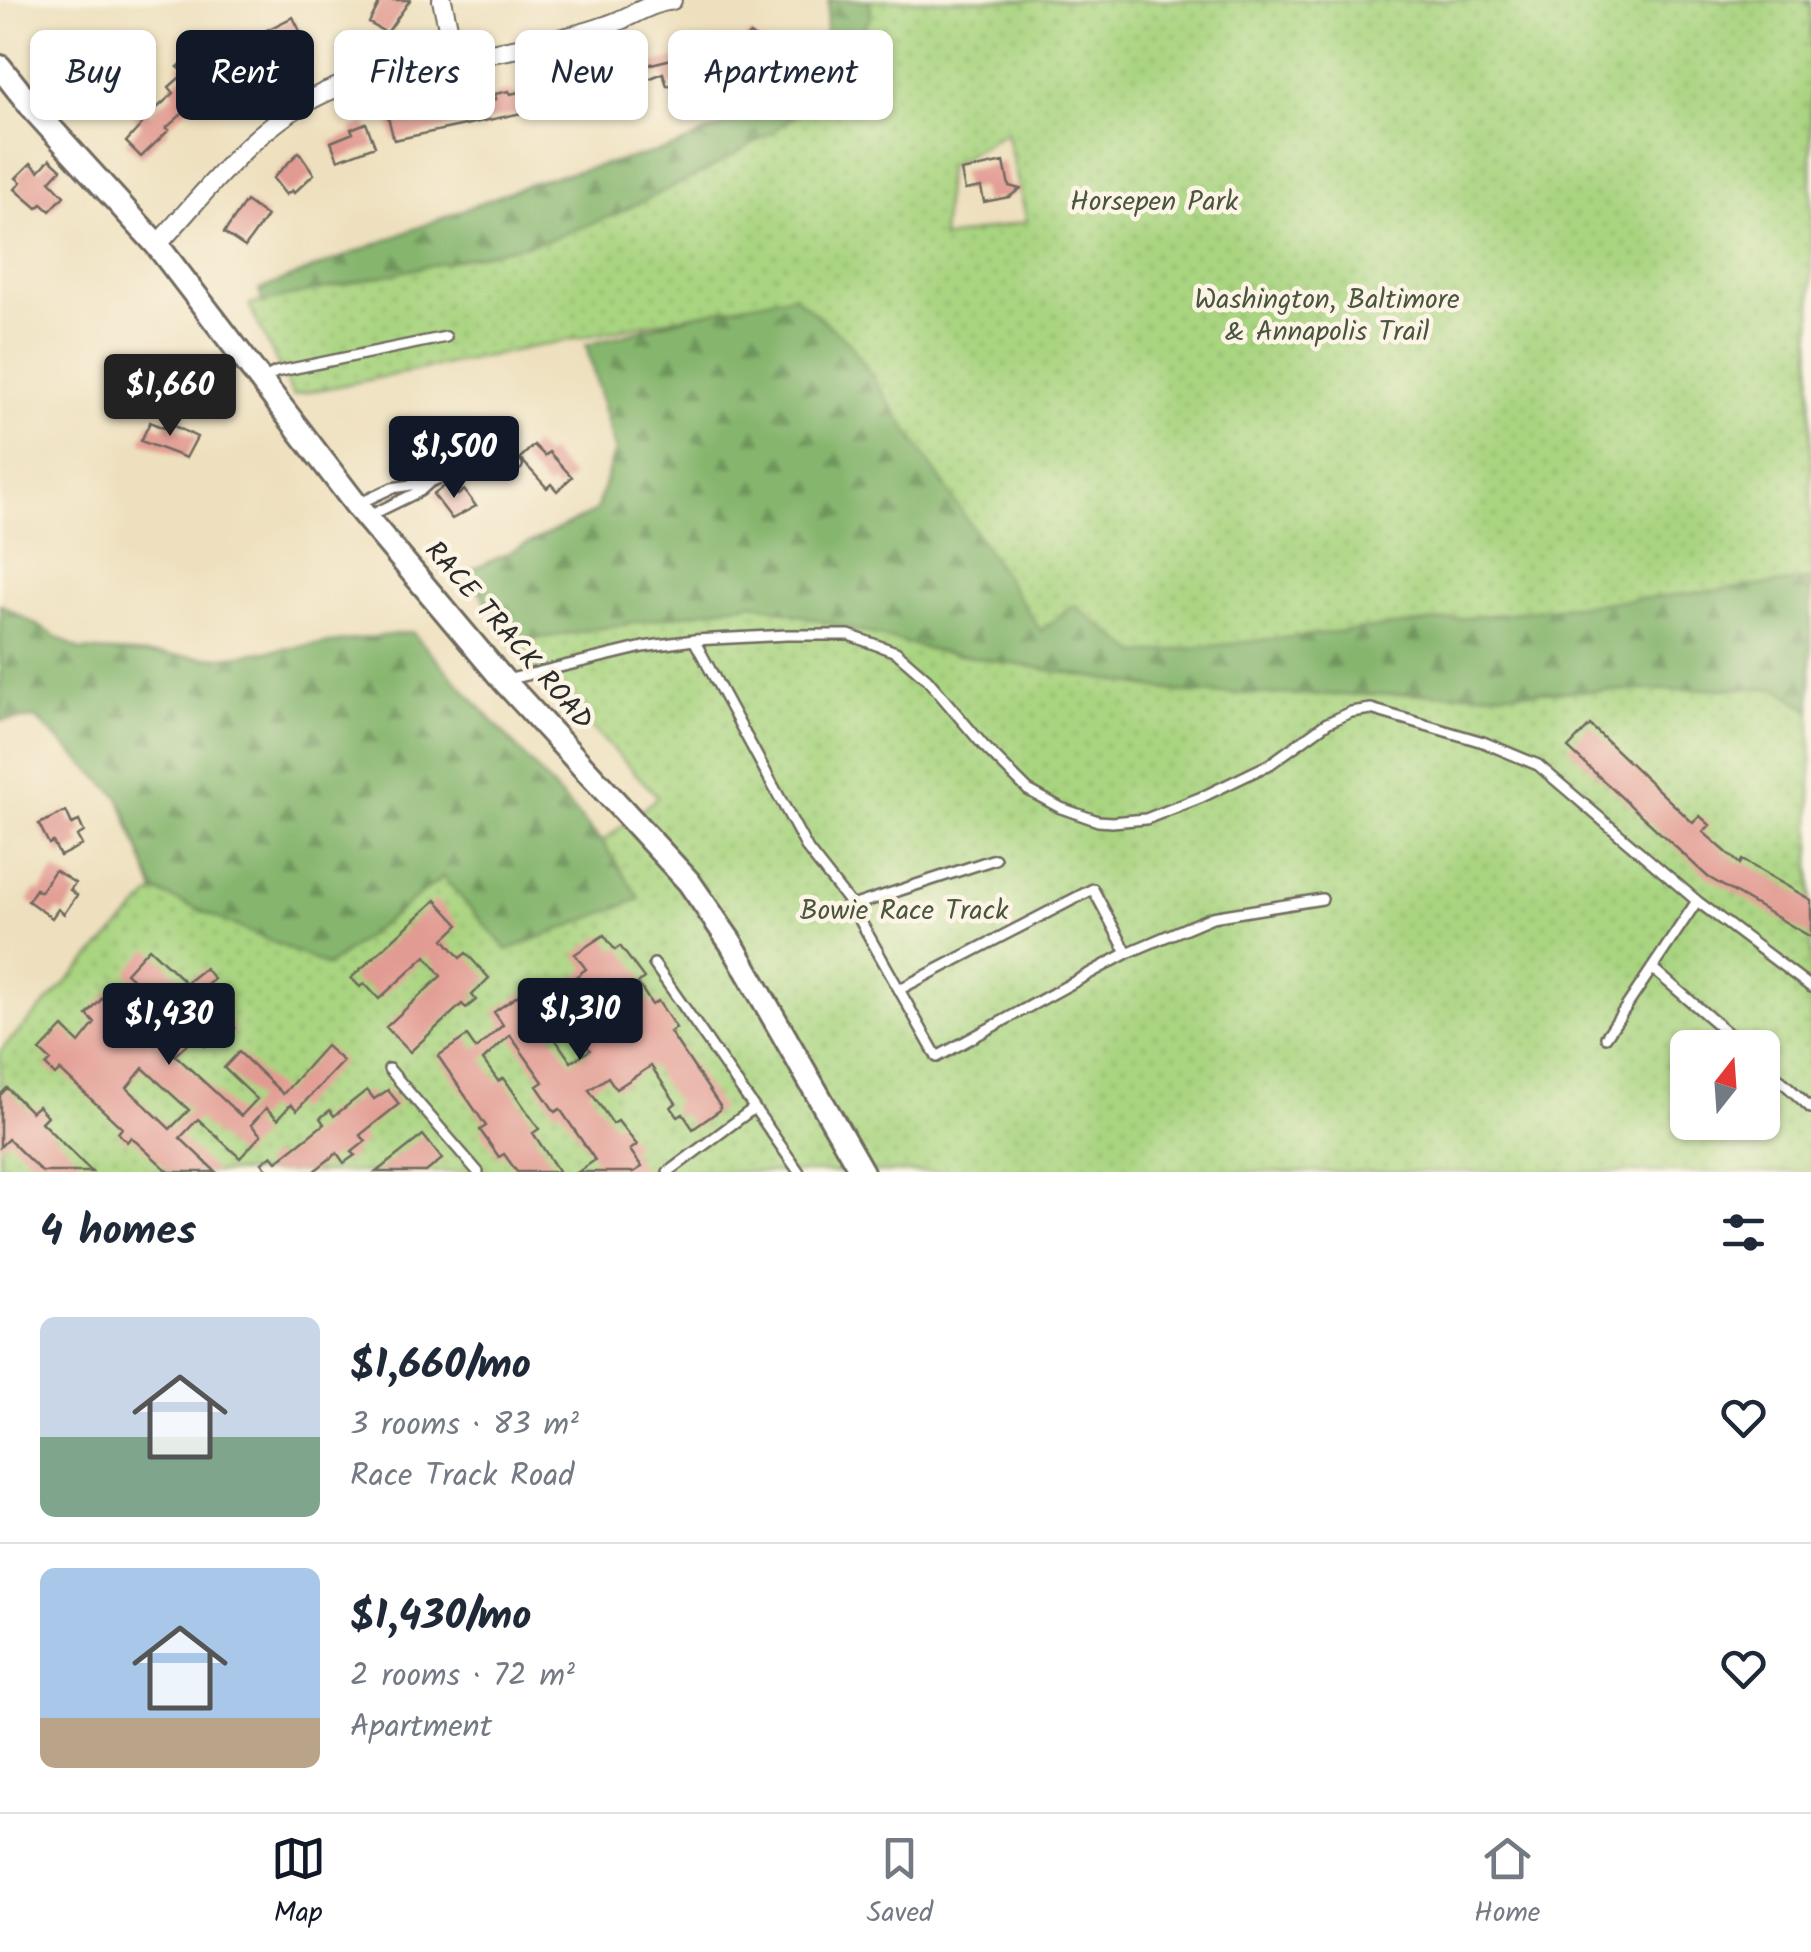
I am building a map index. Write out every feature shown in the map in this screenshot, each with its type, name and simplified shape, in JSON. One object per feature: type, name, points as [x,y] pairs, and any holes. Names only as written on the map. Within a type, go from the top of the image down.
[{"type":"street","points":[[442,0],[449,30]]},
{"type":"street","points":[[495,51],[610,25],[650,4],[672,0]]},
{"type":"street","name":"RACE TRACK ROAD","points":[[0,68],[157,245],[259,382],[504,681],[690,882],[862,1172]]},
{"type":"street","points":[[157,245],[234,159],[303,104],[334,89]]},
{"type":"lane","points":[[259,382],[291,368],[446,337]]},
{"type":"lane","points":[[362,511],[392,488],[430,482],[488,457],[517,464]]},
{"type":"lane","points":[[362,511],[420,491],[430,482]]},
{"type":"lane","points":[[504,681],[643,647],[694,640],[849,635],[896,652],[926,678],[982,745],[1028,790],[1098,821],[1146,819],[1270,764],[1341,716],[1363,709],[1385,713],[1483,742],[1538,766],[1696,901],[1811,987]]},
{"type":"lane","points":[[694,640],[808,850],[852,906],[938,1057],[1127,953],[1212,917],[1322,899]]},
{"type":"lane","points":[[852,906],[995,859]]},
{"type":"lane","points":[[900,989],[1093,889],[1127,953]]},
{"type":"lane","points":[[1606,1036],[1696,901]]},
{"type":"lane","points":[[654,964],[799,1172]]},
{"type":"lane","points":[[1652,968],[1724,1030]]},
{"type":"lane","points":[[389,1069],[478,1172]]},
{"type":"lane","points":[[1780,1080],[1811,1108]]},
{"type":"lane","points":[[668,1172],[754,1108]]},
{"type":"green space","points":[[829,0],[1284,0],[659,222],[265,310],[259,290],[537,181],[672,148],[735,120],[893,120],[893,30],[826,30]]},
{"type":"green space","name":"Washington, Baltimore & Annapolis Trail","points":[[870,0],[1804,0],[1811,6],[1811,580],[1138,654],[1074,605],[1041,631],[849,342],[793,295],[293,395],[249,305],[548,240],[614,215],[704,172],[789,120],[893,120],[893,30],[863,30],[871,17]],"holes":[[[1006,132],[1027,221],[942,239],[947,167]]]},
{"type":"green space","name":"Washington, Baltimore & Annapolis Trail","points":[[1485,0],[1811,0],[1811,711],[1777,688],[1339,695],[1187,693],[936,651],[753,603],[511,643],[468,572],[596,511],[615,450],[586,345],[818,281],[918,328]]},
{"type":"green space","name":"Bowie Race Track","points":[[753,603],[936,651],[1187,693],[1339,695],[1777,688],[1811,711],[1811,1172],[0,1172],[0,1051],[155,891],[328,966],[443,877],[507,950],[640,899],[602,842],[658,797],[511,643]]},
{"type":"green space","points":[[0,604],[80,650],[218,658],[412,632],[602,842],[641,899],[507,950],[443,877],[328,966],[155,891],[119,797],[36,718],[0,721]]},
{"type":"building","points":[[381,0],[410,0],[389,30],[369,23]]},
{"type":"building","points":[[293,17],[300,30],[267,30]]},
{"type":"building","points":[[668,60],[668,86],[663,73],[648,79],[648,65]]},
{"type":"building","points":[[176,81],[176,119],[141,157],[126,142],[142,124],[137,120],[156,120],[156,109],[174,93],[169,87]]},
{"type":"building","points":[[515,93],[515,114],[495,119],[495,94]]},
{"type":"building","points":[[389,120],[489,120],[394,140]]},
{"type":"building","points":[[366,123],[375,146],[338,160],[331,142]]},
{"type":"building","points":[[299,152],[314,174],[294,193],[292,190],[286,195],[273,178]]},
{"type":"building","points":[[50,159],[61,169],[50,181],[64,196],[50,211],[42,204],[37,208],[15,189],[21,182],[16,178],[31,163],[39,171]]},
{"type":"building","points":[[1004,162],[1009,186],[1020,189],[1009,197],[984,202],[981,187],[965,190],[961,171]]},
{"type":"building","points":[[246,201],[267,216],[245,247],[224,233]]},
{"type":"building","points":[[150,422],[163,428],[166,422],[197,437],[186,458],[141,441]]},
{"type":"building","points":[[534,445],[545,456],[549,452],[572,477],[557,491],[551,484],[547,488],[520,458]]},
{"type":"building","points":[[449,483],[458,495],[464,490],[476,506],[452,519],[433,494]]},
{"type":"building","points":[[1590,725],[1693,823],[1700,816],[1710,825],[1703,832],[1740,864],[1742,860],[1811,900],[1811,937],[1708,877],[1568,748]]},
{"type":"building","points":[[66,811],[72,824],[79,821],[84,832],[77,836],[82,845],[60,856],[39,824]]},
{"type":"building","points":[[55,870],[75,883],[70,890],[77,895],[64,914],[58,909],[52,918],[28,901],[36,889],[40,892]]},
{"type":"building","points":[[436,900],[459,925],[444,939],[460,958],[466,953],[489,978],[472,995],[476,1000],[466,1008],[462,1004],[410,1052],[386,1027],[441,976],[426,956],[379,999],[364,983],[360,987],[351,978]]},
{"type":"building","points":[[604,935],[615,950],[620,946],[644,978],[638,983],[652,1005],[658,1001],[676,1028],[670,1032],[720,1106],[720,1110],[693,1129],[683,1114],[678,1117],[671,1107],[676,1103],[651,1066],[616,1089],[608,1077],[589,1090],[613,1124],[618,1121],[637,1145],[630,1150],[642,1167],[634,1172],[578,1172],[595,1160],[560,1109],[555,1112],[537,1086],[543,1082],[510,1035],[483,1060],[498,1081],[504,1078],[539,1129],[533,1133],[559,1172],[517,1172],[504,1154],[499,1157],[480,1130],[486,1126],[438,1056],[467,1036],[476,1049],[503,1025],[494,1012],[523,992],[533,1007],[553,994],[586,969],[575,954]],"holes":[[[559,1003],[590,1050],[571,1062],[540,1017]]]},
{"type":"building","points":[[149,948],[186,983],[205,968],[214,979],[197,993],[235,1028],[226,1038],[219,1031],[205,1046],[195,1037],[175,1055],[241,1116],[257,1099],[224,1068],[239,1052],[283,1094],[326,1046],[343,1061],[297,1110],[291,1104],[278,1119],[266,1108],[251,1125],[261,1135],[240,1158],[198,1119],[180,1138],[216,1172],[169,1172],[131,1137],[127,1142],[118,1133],[122,1128],[60,1070],[55,1075],[46,1066],[51,1061],[40,1051],[63,1027],[79,1043],[95,1023],[87,1015],[108,992],[120,1003],[139,985],[126,973]],"holes":[[[148,994],[176,1020],[157,1038],[130,1012]],[[143,1068],[189,1110],[170,1129],[127,1088]]]},
{"type":"building","points":[[7,1088],[31,1112],[38,1106],[47,1116],[41,1122],[92,1172],[42,1172],[8,1139],[0,1147],[0,1095]]},
{"type":"building","points":[[367,1090],[374,1099],[388,1090],[399,1104],[360,1135],[366,1141],[352,1152],[355,1155],[344,1163],[337,1153],[313,1172],[264,1172],[267,1169],[262,1163],[272,1155],[277,1161],[324,1124],[320,1118],[330,1110],[334,1116]]},
{"type":"building","points":[[423,1135],[442,1159],[426,1172],[376,1172]]},
{"type":"park label","name":"Horsepen Park","points":[[1154,202]]}]
